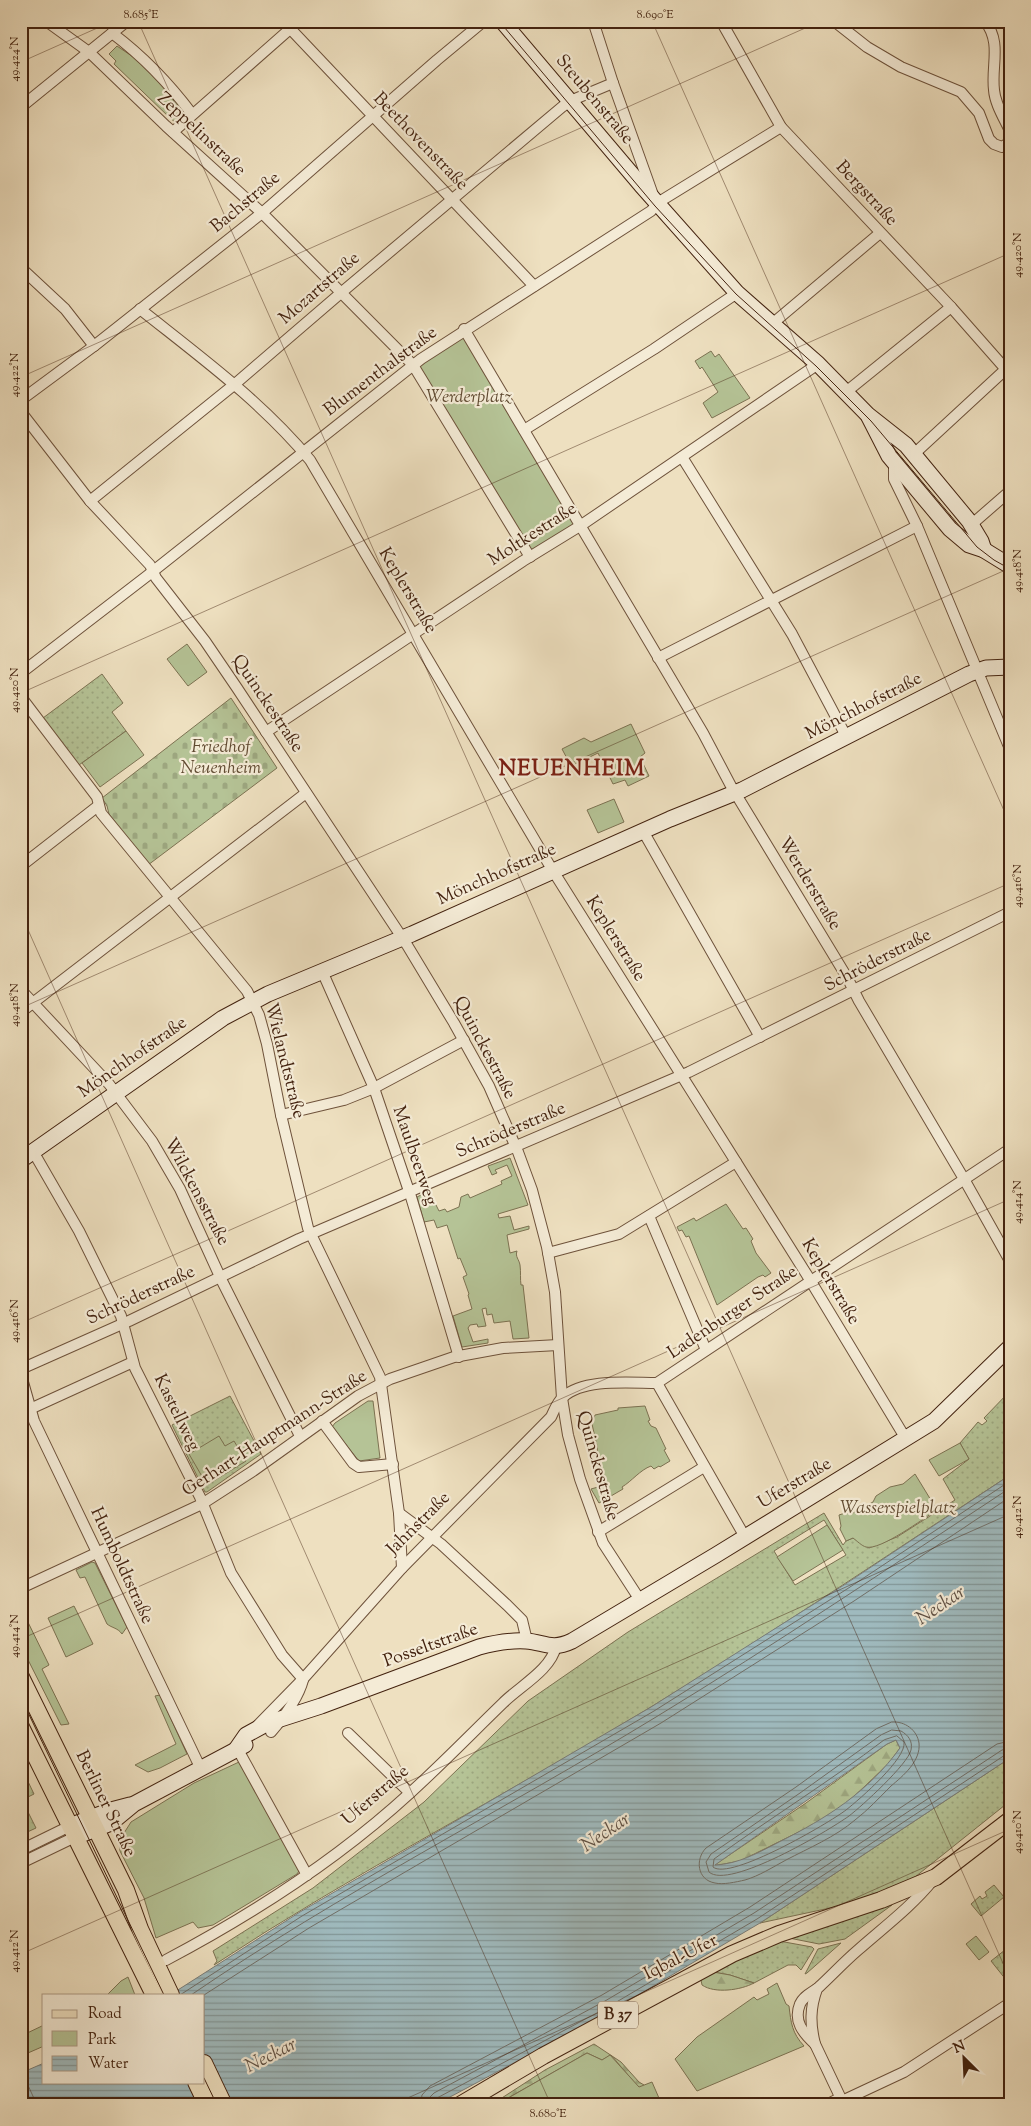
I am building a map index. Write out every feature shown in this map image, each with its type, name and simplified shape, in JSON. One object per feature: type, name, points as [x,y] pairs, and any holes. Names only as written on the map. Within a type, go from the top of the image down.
[{"type":"main road","name":"Berliner Straße","points":[[21,1678],[126,1890],[142,1952]]},
{"type":"main road","points":[[21,1727],[73,1831],[142,1952],[170,1994]]},
{"type":"main road","name":"B 37","points":[[936,1877],[1010,1820]]},
{"type":"main road","name":"Iqbal-Ufer","points":[[460,2105],[543,2056],[732,1954],[779,1934],[881,1900],[936,1877]]},
{"type":"main road","points":[[142,1952],[154,1994]]},
{"type":"main road","points":[[205,2065],[224,2105]]},
{"type":"main road","points":[[197,2084],[207,2105]]},
{"type":"street","name":"Zeppelinstraße","points":[[46,21],[90,52],[172,132],[262,213],[413,365]]},
{"type":"street","points":[[21,107],[127,21]]},
{"type":"street","points":[[172,132],[287,25],[299,21]]},
{"type":"street","name":"Bachstraße","points":[[21,400],[94,346],[262,213],[484,21]]},
{"type":"street","name":"Steubenstraße","points":[[502,21],[656,203],[737,293],[818,364],[868,415]]},
{"type":"street","points":[[606,21],[594,23],[613,83],[656,203]]},
{"type":"street","name":"Bergstraße","points":[[721,21],[780,126],[951,307],[1008,372]]},
{"type":"street","points":[[834,21],[867,47],[901,67],[961,92],[979,113],[991,142],[997,146],[1008,147]]},
{"type":"street","points":[[985,21],[992,32],[995,43],[994,95],[1010,131]]},
{"type":"street","name":"Beethovenstraße","points":[[287,25],[534,286]]},
{"type":"street","name":"Zeppelinstraße","points":[[112,33],[156,69],[192,114]]},
{"type":"street","name":"Mozartstraße","points":[[90,501],[235,384],[570,101],[613,83]]},
{"type":"street","name":"Blumenthalstraße","points":[[21,673],[306,456],[413,365],[464,329],[651,211],[656,203],[780,126]]},
{"type":"street","points":[[772,324],[880,233]]},
{"type":"street","points":[[21,268],[65,309],[94,346]]},
{"type":"street","points":[[524,430],[654,349],[737,293]]},
{"type":"street","points":[[846,392],[951,307]]},
{"type":"street","name":"Keplerstraße","points":[[140,309],[235,384],[306,456],[556,875],[811,1281],[906,1439]]},
{"type":"street","points":[[464,329],[580,526]]},
{"type":"street","name":"Moltkestraße","points":[[266,732],[415,637],[530,557],[580,526],[818,364]]},
{"type":"street","points":[[413,365],[530,557]]},
{"type":"street","points":[[914,454],[1008,372]]},
{"type":"street","name":"Quinckestraße","points":[[21,412],[90,501],[154,571],[156,578],[205,641],[402,938],[464,1040],[488,1086],[515,1147],[538,1212],[548,1253],[555,1292],[562,1398],[575,1461],[603,1543],[640,1600]]},
{"type":"street","points":[[868,415],[904,442],[972,526],[984,550]]},
{"type":"street","points":[[868,415],[886,451],[950,528],[969,545],[984,550],[1010,566]]},
{"type":"street","points":[[682,457],[792,634],[846,736]]},
{"type":"street","points":[[894,461],[894,480],[918,526],[1010,749]]},
{"type":"street","points":[[972,526],[1010,491]]},
{"type":"street","name":"Werderstraße","points":[[580,526],[1010,1260]]},
{"type":"street","points":[[658,658],[918,526]]},
{"type":"street","name":"Mönchhofstraße","points":[[28,1156],[223,1018],[253,1001],[556,875],[643,831],[735,793],[978,670],[1010,667]]},
{"type":"street","name":"Wielandtstraße","points":[[21,696],[97,797],[101,813],[253,1001],[267,1044],[281,1115],[310,1235],[382,1384],[399,1513],[402,1568]]},
{"type":"street","points":[[21,1012],[306,792]]},
{"type":"street","points":[[21,866],[98,806]]},
{"type":"street","points":[[643,831],[760,1037]]},
{"type":"street","name":"Schröderstraße","points":[[21,1369],[310,1235],[515,1147],[683,1078],[760,1037],[1010,912]]},
{"type":"street","name":"Maulbeerweg","points":[[322,971],[374,1088],[409,1192],[459,1357]]},
{"type":"street","name":"Wilckensstraße","points":[[21,990],[116,1093],[152,1142],[180,1189],[220,1277],[300,1436]]},
{"type":"street","points":[[281,1115],[344,1100],[374,1088],[464,1040]]},
{"type":"street","name":"Ladenburger Straße","points":[[657,1384],[1010,1149]]},
{"type":"street","name":"Kastellweg","points":[[28,1156],[80,1231],[123,1323],[133,1362],[202,1504],[231,1573],[282,1655],[303,1678]]},
{"type":"street","points":[[548,1253],[619,1234],[736,1162]]},
{"type":"street","points":[[649,1216],[706,1350]]},
{"type":"street","name":"Gerhart-Hauptmann-Straße","points":[[21,1588],[202,1504],[253,1471],[358,1396],[408,1372],[459,1357],[503,1348],[558,1345]]},
{"type":"street","name":"Uferstraße","points":[[166,1960],[225,1927],[307,1875],[373,1824],[410,1793],[511,1695],[548,1662],[556,1646],[565,1644],[640,1600],[906,1439],[940,1416],[1010,1347]]},
{"type":"street","points":[[30,1409],[133,1362]]},
{"type":"street","name":"Humboldtstraße","points":[[21,1375],[30,1409],[200,1767]]},
{"type":"street","points":[[562,1398],[572,1392],[601,1384],[657,1384],[745,1537]]},
{"type":"street","name":"Jahnstraße","points":[[254,1730],[402,1568],[550,1417],[562,1398]]},
{"type":"street","points":[[322,1421],[353,1463],[359,1468],[393,1464]]},
{"type":"street","points":[[598,1532],[704,1467]]},
{"type":"street","points":[[399,1513],[433,1538],[518,1616],[524,1625],[527,1641]]},
{"type":"street","name":"Uferstraße","points":[[527,1641],[584,1632]]},
{"type":"street","name":"Posseltstraße","points":[[283,1717],[321,1706],[479,1647],[508,1641],[527,1641],[538,1645],[556,1646]]},
{"type":"street","name":"Jahnstraße","points":[[92,1824],[111,1823],[134,1804],[200,1767],[271,1732],[301,1688],[303,1678]]},
{"type":"street","name":"Posseltstraße","points":[[271,1732],[305,1717],[321,1706]]},
{"type":"street","name":"Jahnstraße","points":[[237,1748],[246,1735],[283,1717]]},
{"type":"street","points":[[348,1733],[410,1793]]},
{"type":"street","points":[[237,1748],[307,1875]]},
{"type":"street","name":"Jahnstraße","points":[[21,1850],[92,1824],[111,1810],[134,1804]]},
{"type":"street","points":[[110,1859],[111,1823]]},
{"type":"street","name":"Jahnstraße","points":[[21,1863],[73,1831]]},
{"type":"street","points":[[842,2101],[815,2044],[811,2016],[817,1989],[856,1951],[916,1901],[936,1877]]},
{"type":"street","points":[[826,2105],[842,2101],[904,2072],[1010,2003]]},
{"type":"green space","points":[[117,46],[154,71],[187,113],[175,122],[170,118],[114,64],[116,61],[109,54]]},
{"type":"green space","name":"Werderplatz","points":[[462,334],[573,520],[574,525],[531,552],[418,364]]},
{"type":"green space","points":[[711,351],[715,357],[719,354],[750,398],[712,418],[703,403],[718,392],[702,367],[700,369],[695,361]]},
{"type":"green space","points":[[187,644],[207,672],[188,686],[167,659]]},
{"type":"green space","points":[[102,674],[123,703],[112,712],[126,731],[79,765],[43,718]]},
{"type":"green space","name":"Friedhof Neuenheim","points":[[231,698],[277,768],[148,865],[109,814],[102,798]]},
{"type":"green space","points":[[631,724],[645,753],[640,757],[649,776],[628,786],[625,780],[613,784],[598,753],[571,766],[562,749],[584,738],[591,742]]},
{"type":"green space","points":[[126,731],[144,755],[100,787],[82,763]]},
{"type":"green space","points":[[614,799],[624,822],[598,833],[587,810]]},
{"type":"green space","points":[[510,1158],[528,1205],[498,1214],[499,1218],[510,1216],[514,1230],[529,1226],[529,1229],[507,1235],[510,1253],[517,1251],[520,1265],[529,1338],[513,1339],[510,1321],[494,1323],[492,1314],[487,1315],[486,1308],[482,1309],[486,1326],[478,1327],[477,1324],[470,1325],[468,1328],[473,1342],[488,1339],[488,1343],[462,1347],[453,1316],[472,1309],[463,1277],[467,1275],[460,1258],[458,1259],[447,1225],[437,1228],[434,1220],[424,1222],[417,1197],[429,1191],[439,1211],[445,1209],[447,1212],[459,1207],[461,1197],[468,1194],[470,1198],[502,1184],[501,1181],[512,1176],[507,1165],[495,1170],[497,1173],[492,1175],[488,1166]]},
{"type":"green space","points":[[726,1204],[743,1229],[746,1228],[753,1239],[751,1241],[756,1253],[771,1273],[765,1277],[763,1275],[758,1277],[717,1305],[689,1236],[686,1237],[682,1230],[679,1231],[677,1227],[694,1218],[696,1221]]},
{"type":"green space","points":[[1010,1391],[1010,1475],[786,1622],[651,1707],[597,1740],[376,1866],[214,1965],[217,1961],[213,1951],[313,1888],[424,1802],[528,1701],[628,1632],[824,1513],[843,1545],[846,1541],[853,1538],[869,1548],[897,1537],[955,1500],[943,1479],[969,1459],[960,1443],[978,1422],[982,1425],[987,1421],[984,1418]],"holes":[[[824,1520],[846,1555],[795,1585],[774,1551]]]},
{"type":"green space","points":[[230,1396],[261,1454],[205,1492],[172,1425]]},
{"type":"green space","points":[[368,1401],[373,1401],[380,1458],[359,1461],[332,1427]]},
{"type":"green space","points":[[645,1406],[650,1420],[648,1421],[651,1426],[656,1428],[670,1461],[654,1469],[651,1466],[647,1468],[622,1487],[623,1489],[599,1503],[591,1489],[605,1485],[598,1461],[592,1424],[595,1415],[618,1410],[618,1408]]},
{"type":"green space","points":[[219,1436],[225,1446],[234,1441],[246,1461],[207,1485],[189,1454]]},
{"type":"green space","points":[[960,1443],[969,1459],[939,1476],[929,1460]]},
{"type":"green space","name":"Wasserspielplatz","points":[[915,1474],[937,1510],[902,1533],[873,1547],[861,1545],[853,1538],[846,1541],[840,1529],[839,1515],[851,1514],[873,1502],[876,1496],[890,1487],[903,1484]]},
{"type":"green space","points":[[827,1525],[843,1550],[793,1581],[777,1557]]},
{"type":"green space","points":[[92,1562],[95,1563],[127,1627],[122,1634],[119,1630],[107,1624],[85,1577],[80,1578],[76,1570]]},
{"type":"green space","points":[[74,1606],[93,1644],[66,1657],[48,1618]]},
{"type":"green space","points":[[21,1608],[49,1665],[42,1669],[69,1724],[61,1725],[21,1646]]},
{"type":"green space","points":[[160,1695],[187,1754],[148,1772],[135,1765],[176,1744],[155,1696]]},
{"type":"green space","points":[[896,1740],[900,1748],[889,1763],[843,1806],[813,1825],[740,1861],[713,1866],[806,1803],[887,1744]]},
{"type":"green space","points":[[1010,1758],[1010,1801],[905,1885],[844,1905],[760,1923]]},
{"type":"green space","points":[[239,1762],[299,1871],[213,1925],[198,1928],[193,1922],[156,1938],[144,1898],[120,1851],[119,1841],[131,1822],[194,1783]]},
{"type":"green space","points":[[21,1767],[34,1794],[22,1800],[36,1828],[21,1835]]},
{"type":"green space","points":[[994,1885],[1004,1897],[981,1916],[971,1904],[980,1896],[982,1899],[987,1896],[985,1892]]},
{"type":"green space","points":[[892,1905],[845,1939],[819,1944],[784,1937]]},
{"type":"green space","points":[[976,1936],[989,1952],[979,1960],[966,1944]]},
{"type":"green space","points":[[779,1941],[812,1947],[814,1949],[801,1970],[796,1965],[788,1965],[754,1983],[730,1975],[713,1972],[746,1955]]},
{"type":"green space","points":[[841,1943],[807,1973],[805,1974],[818,1949]]},
{"type":"green space","points":[[1010,1946],[1010,1979],[1007,1981],[991,1961]]},
{"type":"green space","points":[[713,1972],[730,1975],[754,1983],[742,1988],[728,1990],[707,1988],[702,1985],[701,1980]]},
{"type":"green space","points":[[128,1977],[135,1994],[108,1994]]},
{"type":"green space","points":[[777,1983],[786,2004],[789,2006],[791,2023],[804,2046],[697,2091],[675,2059],[697,2037],[754,1997],[757,2000],[769,1994],[767,1989]]},
{"type":"green space","points":[[42,2026],[42,2047],[21,2056],[21,2036]]},
{"type":"green space","points":[[594,2044],[611,2055],[602,2060],[587,2053],[496,2105],[491,2105],[545,2070]]},
{"type":"green space","points":[[587,2053],[602,2060],[610,2055],[639,2087],[652,2082],[662,2105],[496,2105]]},
{"type":"green space","points":[[612,2056],[621,2062],[644,2085],[639,2088]]},
{"type":"water","name":"Neckar","points":[[1010,1475],[1010,1758],[760,1923],[611,2011],[435,2105],[21,2105],[21,2073],[42,2064],[42,2084],[205,2084],[205,1994],[172,1994],[300,1912],[651,1707],[844,1585]],"holes":[[[896,1740],[900,1748],[888,1764],[846,1802],[797,1833],[756,1854],[732,1863],[715,1865],[887,1744]]]},
{"type":"tram line","points":[[499,21],[655,206],[736,294],[816,366],[871,421],[977,547],[1010,569]]},
{"type":"tram line","points":[[21,1698],[164,1994]]},
{"type":"tram line","points":[[205,2080],[217,2105]]},
{"type":"district","name":"NEUENHEIM","points":[[572,770]]}]
